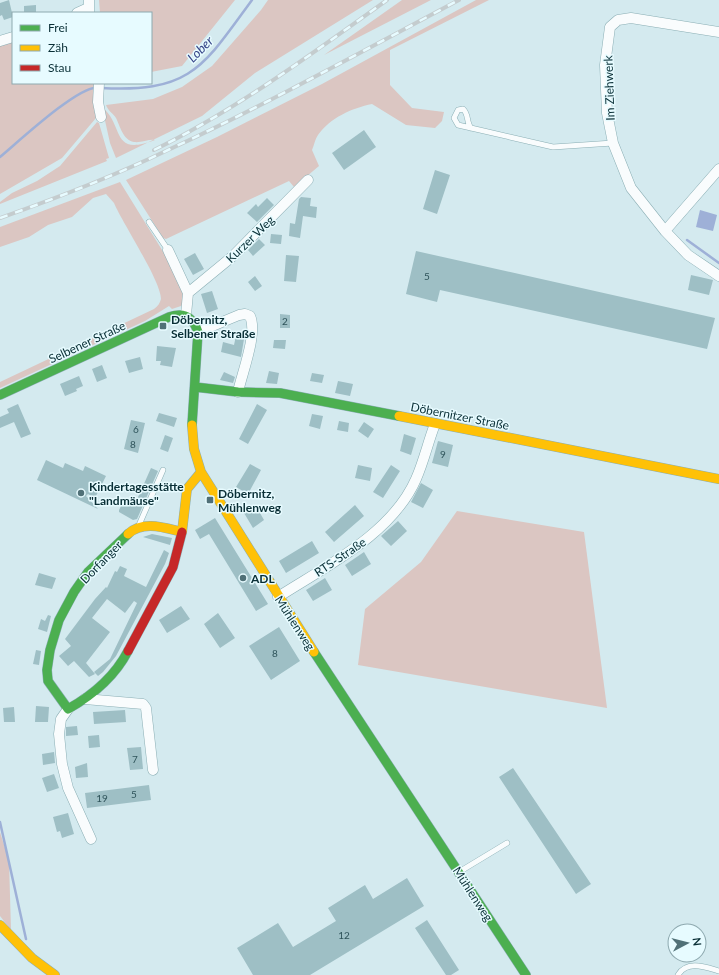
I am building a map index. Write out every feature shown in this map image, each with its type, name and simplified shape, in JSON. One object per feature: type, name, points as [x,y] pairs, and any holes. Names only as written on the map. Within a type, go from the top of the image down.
[{"type":"street","points":[[79,12],[89,7]]},
{"type":"street","name":"Im Ziehwerk","points":[[719,32],[631,18],[618,20],[610,28],[605,65],[607,113],[613,143],[631,188],[665,230],[688,255],[719,276]]},
{"type":"street","points":[[0,42],[12,37]]},
{"type":"street","points":[[99,84],[98,99],[101,117]]},
{"type":"street","points":[[665,230],[719,169]]},
{"type":"street","name":"Kurzer Weg","points":[[188,293],[233,256],[308,180]]},
{"type":"street","points":[[168,250],[188,293],[186,315],[196,323],[198,332],[239,315],[246,314],[250,316],[253,322],[252,333],[238,392]]},
{"type":"street","name":"Selbener Straße","points":[[0,395],[169,317],[176,314],[186,315]]},
{"type":"street","name":"Mühlenweg","points":[[198,332],[192,431],[194,449],[202,472],[278,597],[526,975]]},
{"type":"street","name":"Döbernitzer Straße","points":[[195,387],[238,392],[280,393],[719,479]]},
{"type":"street","name":"RTS-Straße","points":[[278,597],[355,548],[394,513],[416,480],[434,424]]},
{"type":"street","points":[[91,839],[68,788],[62,764],[60,734],[61,719],[68,709],[85,699],[109,678],[123,661],[173,567],[182,532],[187,488],[202,472]]},
{"type":"street","points":[[138,528],[152,525],[182,532]]},
{"type":"street","name":"Dorfanger","points":[[68,709],[48,680],[47,670],[50,650],[59,620],[74,592],[88,572],[134,529],[138,528]]},
{"type":"street","points":[[85,699],[143,704],[146,708],[152,770]]},
{"type":"street","points":[[0,925],[32,958],[55,975]]},
{"type":"lane","points":[[471,128],[553,147],[613,143]]},
{"type":"lane","points":[[149,222],[168,250]]},
{"type":"lane","name":"Dorfanger","points":[[138,528],[163,470]]},
{"type":"lane","points":[[458,873],[507,842]]},
{"type":"lane","points":[[678,975],[681,970],[692,965],[719,971]]},
{"type":"shaded area","points":[[99,0],[235,0],[182,66],[152,72],[152,12],[100,12]]},
{"type":"shaded area","points":[[268,0],[373,0],[255,73],[202,116],[153,140],[134,142],[127,139],[116,118],[106,105],[153,99],[182,87],[212,66]]},
{"type":"shaded area","points":[[402,0],[431,0],[324,55]]},
{"type":"shaded area","points":[[476,0],[489,0],[390,50],[390,85],[412,108],[444,112],[442,121],[435,128],[406,125],[372,104],[349,111],[335,119],[318,135],[312,150],[319,166],[294,187],[289,181],[166,239],[163,238],[126,180],[217,137],[322,84]]},
{"type":"shaded area","points":[[12,42],[12,84],[95,84],[96,118],[62,158],[0,194],[0,45]]},
{"type":"shaded area","points":[[102,107],[109,115],[120,137],[125,142],[131,145],[150,142],[116,158],[110,143]]},
{"type":"shaded area","points":[[97,122],[99,123],[109,158],[106,159],[107,161],[0,204],[0,202],[12,193],[37,181],[60,166]]},
{"type":"shaded area","points":[[120,182],[167,258],[183,290],[184,303],[181,306],[172,309],[169,306],[145,321],[0,388],[0,382],[157,307],[161,299],[155,279],[114,203],[106,194],[93,198],[72,217],[48,225],[29,237],[0,247],[0,227]]},
{"type":"shaded area","points":[[457,511],[584,532],[607,708],[358,665],[365,609],[421,562]]},
{"type":"shaded area","points":[[0,832],[9,861],[11,930],[0,916]]},
{"type":"water","points":[[700,210],[717,215],[713,231],[696,227]]},
{"type":"building","points":[[9,0],[12,17],[4,20],[2,15],[0,16],[0,3]]},
{"type":"building","points":[[36,5],[36,12],[24,12],[24,6]]},
{"type":"building","points":[[364,130],[376,147],[344,170],[332,153]]},
{"type":"building","points":[[435,170],[450,175],[437,214],[423,209]]},
{"type":"building","points":[[301,197],[311,198],[310,206],[317,207],[316,218],[303,216],[300,238],[289,236],[290,223],[295,224],[299,199]]},
{"type":"building","points":[[267,198],[274,205],[257,222],[247,213],[256,204],[258,207]]},
{"type":"building","points":[[271,234],[282,235],[281,244],[270,243]]},
{"type":"building","points":[[259,239],[265,245],[253,256],[248,250]]},
{"type":"building","points":[[416,251],[715,318],[707,349],[440,290],[437,302],[406,294]]},
{"type":"building","points":[[195,253],[204,269],[193,275],[184,259]]},
{"type":"building","points":[[286,255],[299,256],[296,282],[284,281]]},
{"type":"building","points":[[691,275],[713,280],[709,295],[688,290]]},
{"type":"building","points":[[255,276],[262,286],[255,291],[248,282]]},
{"type":"building","points":[[212,291],[218,309],[207,313],[201,294]]},
{"type":"building","points":[[280,314],[290,315],[290,328],[280,328]]},
{"type":"building","points":[[237,331],[245,333],[241,357],[221,352],[223,342],[234,345]]},
{"type":"building","points":[[274,340],[286,340],[285,349],[273,348]]},
{"type":"building","points":[[157,346],[176,348],[172,367],[160,365],[161,361],[156,361]]},
{"type":"building","points":[[140,357],[143,369],[129,373],[125,361]]},
{"type":"building","points":[[102,365],[107,378],[97,382],[92,369]]},
{"type":"building","points":[[269,371],[279,373],[277,384],[266,383]]},
{"type":"building","points":[[224,372],[235,377],[233,383],[220,380]]},
{"type":"building","points":[[312,373],[324,375],[322,383],[310,381]]},
{"type":"building","points":[[79,376],[83,386],[76,389],[77,391],[65,396],[60,384]]},
{"type":"building","points":[[338,381],[353,384],[350,396],[335,393]]},
{"type":"building","points":[[18,404],[31,434],[21,438],[14,422],[0,428],[0,417],[9,413],[7,409]]},
{"type":"building","points":[[257,404],[267,410],[248,444],[239,439]]},
{"type":"building","points":[[159,413],[177,418],[174,427],[156,421]]},
{"type":"building","points":[[312,414],[323,416],[320,429],[309,426]]},
{"type":"building","points":[[131,420],[145,423],[138,453],[124,449]]},
{"type":"building","points":[[339,421],[349,423],[348,432],[337,430]]},
{"type":"building","points":[[364,422],[374,429],[368,438],[358,431]]},
{"type":"building","points":[[404,434],[416,438],[411,455],[400,451]]},
{"type":"building","points":[[165,435],[173,438],[168,452],[160,449]]},
{"type":"building","points":[[438,441],[453,445],[448,467],[432,463]]},
{"type":"building","name":"Kindertagesstätte \"Landmäuse\"","points":[[46,460],[63,468],[65,463],[83,471],[85,466],[106,476],[95,498],[88,494],[86,496],[98,509],[37,480]]},
{"type":"building","points":[[250,464],[261,470],[248,494],[236,487]]},
{"type":"building","points":[[358,465],[372,468],[370,481],[355,478]]},
{"type":"building","points":[[391,465],[400,471],[383,498],[373,492]]},
{"type":"building","points":[[151,468],[158,471],[137,519],[133,520],[119,512],[119,510],[124,500],[132,505],[135,504]]},
{"type":"building","points":[[421,483],[433,490],[423,508],[411,502]]},
{"type":"building","points":[[355,505],[364,516],[334,542],[325,532]]},
{"type":"building","points":[[256,506],[264,520],[253,528],[244,513]]},
{"type":"building","points":[[215,518],[268,604],[256,611],[209,534],[200,539],[195,530]]},
{"type":"building","points":[[398,521],[407,531],[391,546],[381,536]]},
{"type":"building","points":[[152,534],[172,538],[170,545],[143,537]]},
{"type":"building","points":[[312,541],[319,553],[286,573],[279,561]]},
{"type":"building","points":[[164,550],[169,553],[165,564],[116,656],[103,672],[98,676],[94,672],[110,659],[137,603],[134,601],[125,613],[107,599],[92,618],[110,632],[86,663],[95,674],[89,677],[74,661],[68,666],[59,656],[71,646],[65,639],[95,599],[106,587],[107,588],[115,571],[117,572],[120,566],[127,569],[124,576],[146,587]]},
{"type":"building","points":[[364,552],[371,564],[352,576],[345,565]]},
{"type":"building","points":[[39,573],[56,578],[52,589],[35,585]]},
{"type":"building","points":[[325,578],[332,590],[313,601],[306,590]]},
{"type":"building","points":[[181,606],[190,619],[167,633],[159,620]]},
{"type":"building","points":[[218,613],[235,638],[220,648],[204,624]]},
{"type":"building","points":[[48,615],[51,616],[47,632],[38,629],[41,619],[45,621]]},
{"type":"building","points":[[279,627],[300,661],[271,680],[249,646]]},
{"type":"building","points":[[36,650],[41,651],[39,665],[33,664]]},
{"type":"building","points":[[36,706],[49,707],[48,722],[35,722]]},
{"type":"building","points":[[14,707],[15,722],[4,722],[3,708]]},
{"type":"building","points":[[125,710],[126,722],[94,724],[93,712]]},
{"type":"building","points":[[77,726],[78,735],[66,736],[66,727]]},
{"type":"building","points":[[99,735],[100,747],[89,748],[88,736]]},
{"type":"building","points":[[141,747],[143,769],[130,770],[127,748]]},
{"type":"building","points":[[54,752],[55,763],[43,765],[42,754]]},
{"type":"building","points":[[87,763],[88,777],[76,778],[75,767]]},
{"type":"building","points":[[513,768],[591,884],[576,894],[499,777]]},
{"type":"building","points":[[54,774],[59,788],[47,792],[42,778]]},
{"type":"building","points":[[149,785],[151,800],[87,808],[85,793]]},
{"type":"building","points":[[68,813],[74,834],[62,838],[60,831],[57,832],[53,817]]},
{"type":"building","points":[[407,878],[424,906],[310,975],[253,975],[237,948],[278,923],[293,947],[336,921],[328,908],[365,885],[373,899]]},
{"type":"building","points":[[427,920],[459,970],[451,975],[446,975],[415,928]]},
{"type":"waterway","name":"Lober","points":[[101,88],[156,86],[175,80],[192,71],[206,59],[220,43],[252,0]]},
{"type":"waterway","name":"Lober","points":[[0,157],[47,117],[75,96],[87,90],[96,88]]},
{"type":"waterway","points":[[687,240],[719,263]]},
{"type":"waterway","points":[[0,822],[26,939]]},
{"type":"railway","points":[[154,150],[215,117],[274,80],[387,0]]},
{"type":"railway","points":[[0,218],[64,195],[148,160],[315,77],[459,0]]},
{"type":"traffic: fast","points":[[0,395],[169,317],[179,315],[191,319],[198,332],[192,425]]},
{"type":"traffic: fast","points":[[195,387],[238,392],[280,393],[399,416]]},
{"type":"traffic: fast","points":[[128,534],[88,572],[74,592],[59,620],[50,650],[47,670],[48,681],[68,709],[86,698],[110,677],[117,669],[128,651]]},
{"type":"traffic: fast","points":[[314,652],[526,975]]},
{"type":"traffic: slow","points":[[399,416],[719,479]]},
{"type":"traffic: slow","points":[[192,425],[194,449],[201,472],[314,652]]},
{"type":"traffic: slow","points":[[128,534],[140,527],[147,526],[161,527],[182,532],[187,489],[201,472]]},
{"type":"traffic: slow","points":[[0,925],[32,958],[55,975]]},
{"type":"traffic: jam","points":[[128,651],[173,567],[182,532]]},
{"type":"place","name":"Döbernitz, Selbener Straße","points":[[163,326]]},
{"type":"place","name":"Kindertagesstätte \"Landmäuse\"","points":[[81,493]]},
{"type":"place","name":"Döbernitz, Mühlenweg","points":[[210,500]]},
{"type":"place","name":"ADL","points":[[243,578]]}]
